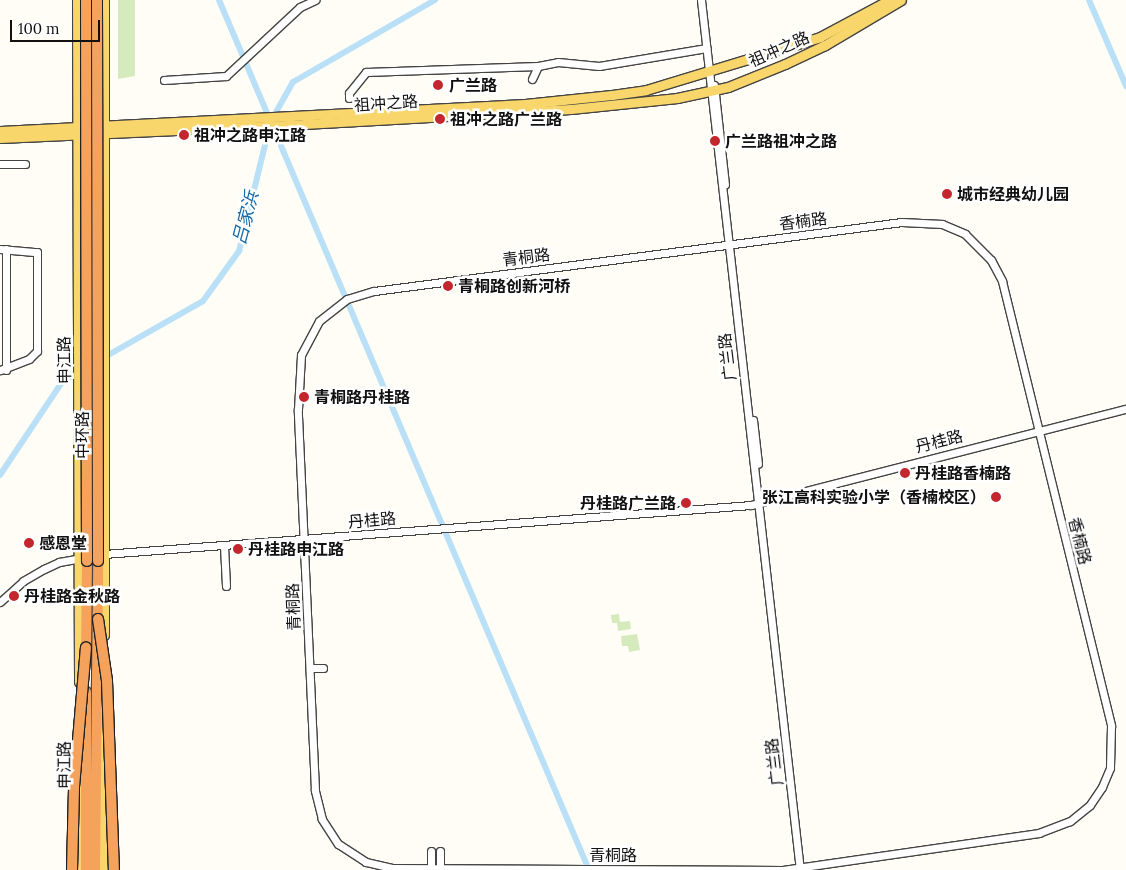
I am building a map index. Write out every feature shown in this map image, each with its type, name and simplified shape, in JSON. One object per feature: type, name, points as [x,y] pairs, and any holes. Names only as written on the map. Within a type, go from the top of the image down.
[{"type":"highway","name":"中环路","points":[[86,0],[86,870]]},
{"type":"highway","name":"中环路","points":[[95,870],[98,619],[102,555],[97,0]]},
{"type":"highway","points":[[98,619],[107,681],[114,870]]},
{"type":"highway","points":[[72,870],[74,787],[86,648]]},
{"type":"main road","name":"申江路","points":[[77,0],[79,870]]},
{"type":"main road","points":[[103,870],[104,0]]},
{"type":"main road","name":"祖冲之路","points":[[305,120],[525,104],[646,90],[820,37],[889,0]]},
{"type":"main road","name":"祖冲之路","points":[[0,131],[104,130],[234,122],[571,109],[648,102],[712,91],[825,45],[901,0]]},
{"type":"main road","name":"祖冲之路","points":[[0,138],[77,131]]},
{"type":"street","points":[[164,80],[226,76],[255,50],[299,3],[315,0]]},
{"type":"street","name":"广兰路","points":[[703,0],[706,48],[710,70]]},
{"type":"street","name":"广兰路","points":[[703,0],[730,245],[758,465],[759,502],[800,869]]},
{"type":"street","points":[[348,98],[348,93],[366,72],[538,66],[558,62],[599,66],[706,48]]},
{"type":"street","points":[[532,79],[538,66]]},
{"type":"street","points":[[0,164],[25,164]]},
{"type":"street","name":"香楠路","points":[[730,245],[916,221],[942,224],[965,234],[992,260],[1002,281],[1111,726],[1112,758],[1102,787],[1080,814],[1047,831],[800,869]]},
{"type":"street","name":"青桐路","points":[[730,245],[358,295],[338,305],[311,332],[299,368],[304,538],[316,801],[326,828],[343,848],[366,862],[384,867],[800,869]]},
{"type":"street","points":[[3,249],[36,250],[37,262],[37,351],[29,359],[3,370],[3,249]]},
{"type":"street","name":"丹桂路","points":[[0,597],[32,571],[55,560],[759,502],[1126,409]]},
{"type":"street","name":"丹桂路","points":[[102,555],[304,538]]},
{"type":"street","points":[[224,546],[226,586]]},
{"type":"street","name":"丹桂路","points":[[0,602],[34,574],[59,562],[79,557]]},
{"type":"street","points":[[310,668],[323,668]]},
{"type":"street","points":[[432,850],[432,868]]},
{"type":"street","points":[[440,851],[440,868]]},
{"type":"green space","points":[[118,0],[135,0],[135,76],[118,79]]},
{"type":"green space","points":[[619,614],[620,622],[630,621],[631,629],[618,631],[617,623],[612,623],[611,615]]},
{"type":"green space","points":[[637,634],[640,650],[629,652],[628,646],[622,646],[621,636]]},
{"type":"waterway","points":[[219,0],[589,870]]},
{"type":"waterway","name":"吕家浜","points":[[103,358],[203,301],[239,251],[271,121],[293,82],[435,0]]},
{"type":"waterway","points":[[1089,0],[1126,86]]},
{"type":"waterway","name":"吕家浜","points":[[0,475],[62,382],[81,371]]},
{"type":"place","name":"广兰路","points":[[438,85]]},
{"type":"place","name":"祖冲之路广兰路","points":[[440,119]]},
{"type":"place","name":"祖冲之路申江路","points":[[184,135]]},
{"type":"place","name":"广兰路祖冲之路","points":[[715,141]]},
{"type":"place","name":"城市经典幼儿园","points":[[947,194]]},
{"type":"place","name":"青桐路创新河桥","points":[[448,286]]},
{"type":"place","name":"青桐路丹桂路","points":[[304,397]]},
{"type":"place","name":"丹桂路香楠路","points":[[905,473]]},
{"type":"place","name":"张江高科实验小学（香楠校区）","points":[[996,497]]},
{"type":"place","name":"丹桂路广兰路","points":[[686,503]]},
{"type":"place","name":"感恩堂","points":[[29,543]]},
{"type":"place","name":"丹桂路申江路","points":[[238,549]]},
{"type":"place","name":"丹桂路金秋路","points":[[14,596]]}]
